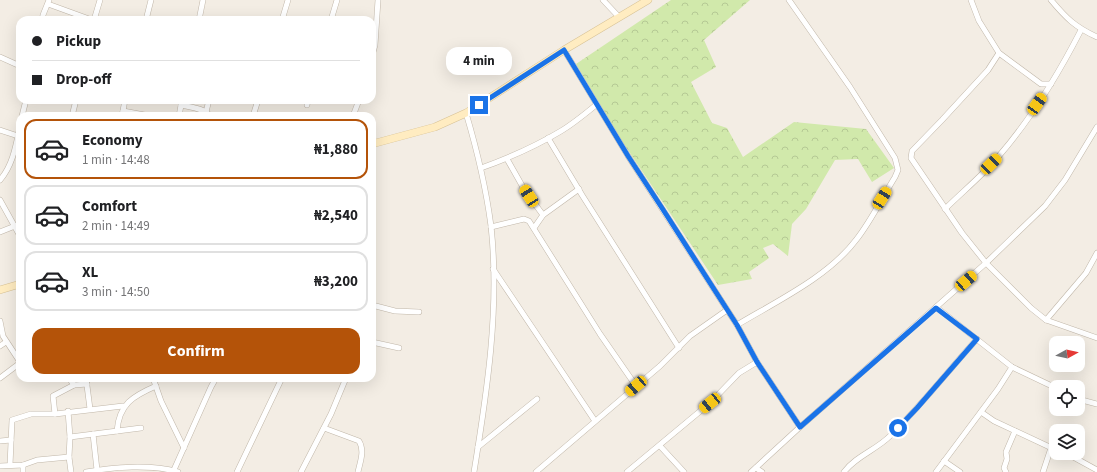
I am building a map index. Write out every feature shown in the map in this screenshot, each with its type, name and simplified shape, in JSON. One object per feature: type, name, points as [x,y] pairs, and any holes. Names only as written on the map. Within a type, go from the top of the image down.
[{"type":"main road","points":[[376,143],[435,127],[466,113],[564,50],[648,0]]},
{"type":"main road","points":[[0,290],[16,285]]},
{"type":"street","points":[[94,16],[100,0]]},
{"type":"street","points":[[147,16],[151,0]]},
{"type":"street","points":[[200,16],[204,0]]},
{"type":"street","points":[[283,16],[288,0]]},
{"type":"street","points":[[332,16],[337,0]]},
{"type":"street","points":[[376,29],[378,0]]},
{"type":"street","points":[[603,0],[619,17]]},
{"type":"street","points":[[737,325],[818,276],[836,261],[856,240],[898,170],[895,158],[850,87],[789,0]]},
{"type":"street","points":[[971,0],[979,21],[999,53],[1041,84],[1051,84]]},
{"type":"street","points":[[1051,0],[1071,22],[1081,30],[1097,37]]},
{"type":"street","points":[[42,16],[48,2],[83,16]]},
{"type":"street","points":[[945,209],[997,158],[1024,124],[1051,84],[1081,30]]},
{"type":"street","points":[[564,50],[596,106],[737,325],[757,362],[800,427]]},
{"type":"street","points":[[999,53],[988,70],[911,152],[911,158],[945,209],[986,264],[1031,308],[1046,320],[1097,338]]},
{"type":"street","points":[[0,57],[16,64]]},
{"type":"street","points":[[1041,84],[1044,95]]},
{"type":"street","points":[[186,104],[204,112]]},
{"type":"street","points":[[482,168],[506,159],[548,138],[596,106]]},
{"type":"street","points":[[466,113],[482,168],[491,227],[493,269],[490,354],[474,472]]},
{"type":"street","points":[[751,472],[800,427],[986,264],[1045,206],[1065,180],[1097,127]]},
{"type":"street","points":[[0,130],[16,135]]},
{"type":"street","points":[[548,138],[679,348]]},
{"type":"street","points":[[0,180],[8,170],[16,144]]},
{"type":"street","points":[[506,159],[524,189],[543,216]]},
{"type":"street","points":[[534,228],[543,216],[579,189]]},
{"type":"street","points":[[0,200],[15,227],[0,232]]},
{"type":"street","points":[[491,227],[524,219],[529,221],[600,334],[636,386]]},
{"type":"street","points":[[1046,320],[1086,273],[1097,254]]},
{"type":"street","points":[[493,269],[595,421]]},
{"type":"street","points":[[376,306],[395,311],[419,312]]},
{"type":"street","points":[[936,308],[1012,367],[1049,385]]},
{"type":"street","points":[[536,472],[636,386],[679,348],[690,336],[727,310]]},
{"type":"street","points":[[0,321],[1,330],[6,342],[16,357]]},
{"type":"street","points":[[844,472],[852,462],[889,438],[977,339]]},
{"type":"street","points":[[0,346],[6,342]]},
{"type":"street","points":[[376,343],[399,348]]},
{"type":"street","points":[[627,472],[710,403],[739,373],[757,362]]},
{"type":"street","points":[[0,378],[16,366]]},
{"type":"street","points":[[936,472],[981,412],[1012,367]]},
{"type":"street","points":[[55,414],[53,396],[83,382]]},
{"type":"street","points":[[86,382],[90,409]]},
{"type":"street","points":[[154,382],[161,401],[184,448]]},
{"type":"street","points":[[86,472],[134,468],[175,472],[184,448],[214,382]]},
{"type":"street","points":[[237,472],[280,382]]},
{"type":"street","points":[[301,472],[324,428],[344,382]]},
{"type":"street","points":[[117,431],[118,421],[124,406],[144,391],[156,386]]},
{"type":"street","points":[[478,447],[537,399]]},
{"type":"street","points":[[1085,400],[1097,404]]},
{"type":"street","points":[[10,465],[12,420],[32,414],[55,414],[124,406]]},
{"type":"street","points":[[68,412],[70,437],[69,457],[71,472]]},
{"type":"street","points":[[981,412],[994,421],[1049,447]]},
{"type":"street","points":[[70,437],[141,428]]},
{"type":"street","points":[[324,428],[359,442],[362,446],[362,452],[358,472]]},
{"type":"street","points":[[1006,472],[1004,468],[1007,459],[1006,452],[1015,431]]},
{"type":"street","points":[[93,434],[97,470]]},
{"type":"street","points":[[0,441],[11,440]]},
{"type":"street","points":[[660,446],[684,472]]},
{"type":"street","points":[[0,466],[69,457]]},
{"type":"street","points":[[1043,472],[1049,459]]},
{"type":"street","points":[[1079,460],[1097,470]]},
{"type":"street","points":[[944,461],[960,472]]},
{"type":"street","points":[[22,472],[23,464]]},
{"type":"street","points":[[756,468],[762,472]]},
{"type":"green space","points":[[671,0],[750,0],[704,40],[716,67],[691,82],[712,123],[727,128],[743,157],[794,122],[866,129],[894,168],[872,182],[858,159],[835,160],[806,209],[792,224],[788,256],[773,244],[763,248],[769,258],[749,272],[752,279],[718,285],[622,141],[576,64]]},
{"type":"route","points":[[479,105],[564,50],[596,106],[737,325],[757,362],[800,427],[936,308],[977,339],[898,428]]}]
